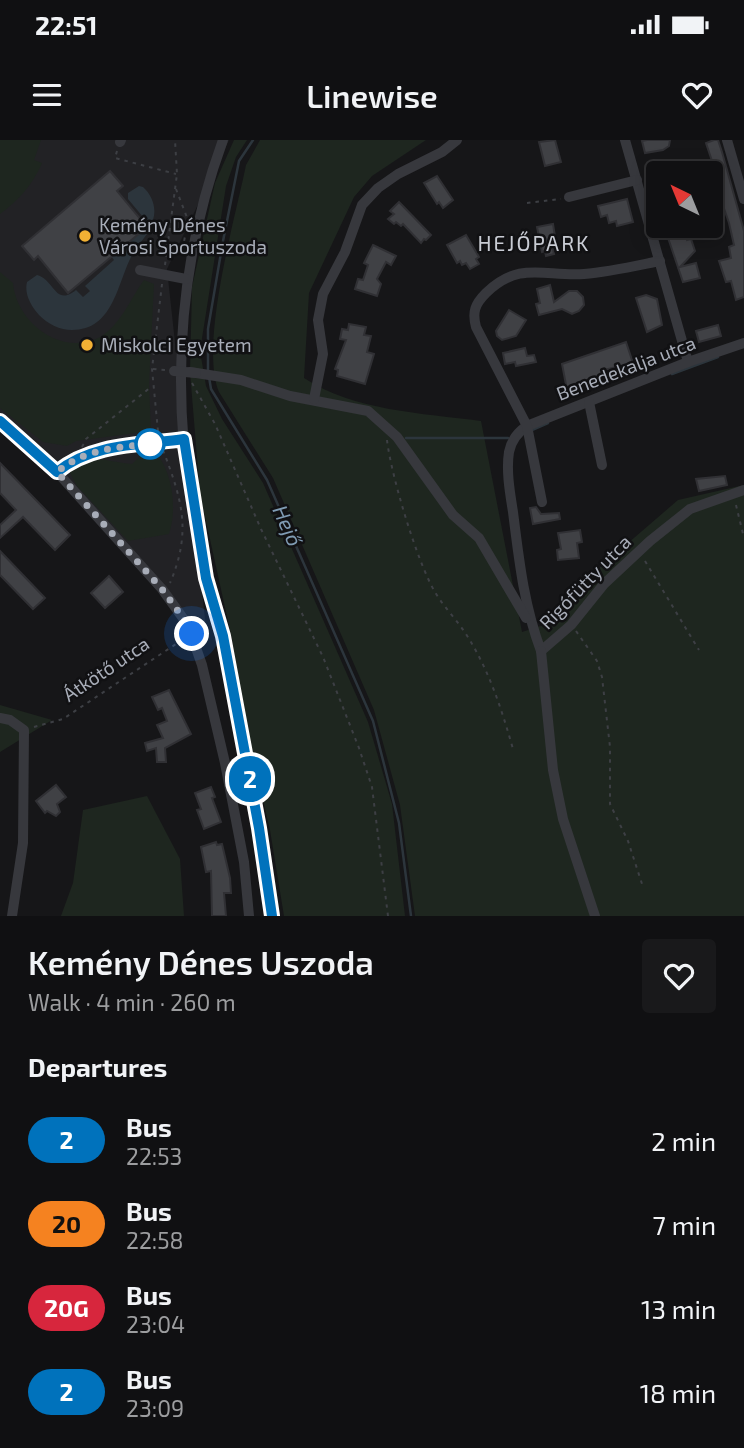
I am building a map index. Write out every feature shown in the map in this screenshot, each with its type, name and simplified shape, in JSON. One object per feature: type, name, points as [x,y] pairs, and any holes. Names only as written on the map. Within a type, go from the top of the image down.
[{"type":"street","points":[[223,140],[201,209],[186,279],[187,372],[184,439],[206,578],[223,636],[259,828],[272,916]]},
{"type":"street","points":[[314,399],[323,354],[318,320],[323,294],[345,252],[362,205],[378,188],[398,174],[442,152],[457,140]]},
{"type":"street","points":[[625,140],[688,362]]},
{"type":"street","points":[[727,140],[744,197]]},
{"type":"street","points":[[569,197],[637,180]]},
{"type":"street","points":[[542,502],[526,430],[476,327],[473,315],[476,304],[503,279],[525,271],[580,274],[660,261]]},
{"type":"street","points":[[140,270],[186,279]]},
{"type":"street","name":"Benedekalja utca","points":[[526,430],[590,406],[688,362],[744,343]]},
{"type":"street","points":[[187,372],[252,382],[290,396],[368,411],[397,438],[453,515],[479,538],[533,630]]},
{"type":"street","points":[[590,406],[601,464]]},
{"type":"street","points":[[0,421],[57,472],[162,589],[188,625],[202,665],[225,763],[244,862],[249,916]]},
{"type":"street","name":"Rigófütty utca","points":[[526,430],[517,433],[509,452],[509,471],[522,583],[541,651],[571,625],[604,584],[638,551],[690,509],[739,492]]},
{"type":"street","points":[[57,472],[85,454],[184,439]]},
{"type":"street","points":[[541,651],[553,770],[563,819],[595,916]]},
{"type":"street","points":[[0,718],[10,720],[24,730],[23,843],[12,916]]},
{"type":"path","points":[[120,141],[115,158],[177,174]]},
{"type":"path","points":[[175,188],[188,220],[183,243],[183,262],[189,264]]},
{"type":"path","points":[[527,202],[569,197]]},
{"type":"path","points":[[187,372],[215,424],[261,529],[323,657],[359,748],[372,786],[388,916]]},
{"type":"path","points":[[85,454],[82,447],[86,439],[152,386]]},
{"type":"path","points":[[387,440],[407,517],[425,570],[434,592],[464,630],[488,672],[513,749]]},
{"type":"path","points":[[739,492],[744,538]]},
{"type":"path","points":[[638,551],[663,587],[699,650]]},
{"type":"path","points":[[571,625],[597,661],[602,677],[610,747],[610,804],[628,841],[643,887]]},
{"type":"path","name":"Átkötő utca","points":[[24,730],[64,719],[158,654],[192,634]]},
{"type":"shaded area","name":"Miskolci Egyetem","points":[[0,140],[229,140],[167,269],[207,637],[46,456],[0,421]]},
{"type":"shaded area","points":[[0,140],[41,140],[34,160],[42,163],[25,191],[0,214]]},
{"type":"shaded area","points":[[234,140],[247,140],[236,157],[226,186],[200,351],[206,386],[222,419],[263,483],[368,722],[392,804],[405,916],[284,916],[270,830],[244,719],[232,639],[200,494],[190,372],[192,287],[215,183]]},
{"type":"shaded area","points":[[260,140],[426,140],[372,176],[354,197],[309,293],[304,378],[344,398],[366,404],[412,413],[481,421],[522,632],[559,620],[598,569],[678,500],[744,485],[744,916],[415,916],[400,805],[374,710],[273,478],[219,392],[214,371],[216,314],[227,248],[246,165]]},
{"type":"shaded area","points":[[139,186],[143,187],[151,198],[154,206],[153,220],[131,257],[112,304],[97,323],[86,328],[59,328],[46,321],[31,304],[26,291],[27,282],[37,275],[64,296],[76,290],[83,297],[90,291],[85,286],[114,260],[111,256],[148,223],[128,199],[128,193]]},
{"type":"shaded area","points":[[0,272],[13,283],[16,297],[30,321],[53,338],[67,342],[81,343],[104,334],[118,321],[144,280],[154,284],[149,385],[151,431],[76,441],[67,446],[43,442],[0,408]]},
{"type":"shaded area","points":[[151,446],[168,476],[173,500],[172,523],[169,534],[128,541],[77,486],[69,471],[72,465],[87,460],[132,464]]},
{"type":"shaded area","points":[[0,705],[52,720],[0,752]]},
{"type":"shaded area","points":[[147,796],[180,859],[184,916],[61,916],[73,883],[83,810]]},
{"type":"building","points":[[555,140],[561,162],[545,166],[539,142]]},
{"type":"building","points":[[670,140],[669,146],[663,150],[645,153],[642,141]]},
{"type":"building","points":[[718,140],[744,231],[744,297],[736,300],[731,281],[726,282],[719,261],[731,258],[729,247],[734,245],[723,206],[723,161],[712,161],[706,143]]},
{"type":"building","name":"Kemény Dénes Városi Sportuszoda","points":[[110,171],[123,186],[117,191],[147,227],[68,293],[38,256],[34,260],[22,246]]},
{"type":"building","points":[[437,176],[453,200],[443,208],[439,202],[437,204],[424,183]]},
{"type":"building","points":[[627,199],[633,222],[617,226],[616,221],[609,223],[607,215],[601,217],[598,206]]},
{"type":"building","points":[[399,202],[431,235],[426,240],[421,243],[403,224],[394,224],[388,219],[394,214],[390,211]]},
{"type":"building","points":[[553,224],[557,249],[553,250],[554,254],[546,256],[545,251],[542,252],[537,227]]},
{"type":"building","points":[[466,235],[479,257],[476,259],[479,264],[470,269],[466,263],[457,263],[447,245]]},
{"type":"building","points":[[668,238],[691,239],[695,251],[680,267],[696,263],[700,278],[683,282]]},
{"type":"building","points":[[373,245],[396,256],[391,265],[386,262],[377,279],[381,284],[377,296],[355,289],[358,279],[363,280],[368,265],[364,263]]},
{"type":"building","points":[[550,285],[554,302],[569,291],[577,291],[583,297],[584,305],[572,314],[562,309],[539,315],[536,304],[540,303],[537,289]]},
{"type":"building","points":[[646,295],[657,299],[662,325],[647,332],[636,298]]},
{"type":"building","points":[[509,310],[526,320],[516,336],[502,340],[496,331]]},
{"type":"building","points":[[349,324],[366,327],[364,335],[371,336],[367,352],[374,354],[365,384],[337,376],[338,370],[335,369],[346,340],[340,339],[342,329],[348,330]]},
{"type":"building","points":[[718,325],[721,336],[699,342],[696,331]]},
{"type":"building","points":[[626,342],[633,363],[604,370],[607,381],[589,387],[587,380],[574,384],[575,388],[567,390],[562,364]]},
{"type":"building","points":[[525,348],[527,356],[534,355],[536,362],[516,366],[515,362],[505,364],[503,353]]},
{"type":"building","points":[[0,463],[70,535],[55,550],[23,517],[0,538],[0,525],[16,510],[0,493]]},
{"type":"building","points":[[725,476],[727,485],[699,491],[696,479]]},
{"type":"building","points":[[536,507],[541,514],[559,513],[560,519],[533,524],[530,508]]},
{"type":"building","points":[[580,530],[582,542],[577,543],[579,558],[558,560],[557,550],[561,549],[558,533]]},
{"type":"building","points":[[0,551],[45,598],[33,609],[0,575]]},
{"type":"building","points":[[109,576],[123,592],[105,608],[91,593]]},
{"type":"building","points":[[169,690],[191,734],[165,748],[166,762],[157,762],[156,748],[147,751],[145,743],[163,738],[157,725],[167,721],[162,708],[158,710],[152,697]]},
{"type":"building","points":[[56,785],[66,797],[57,804],[60,812],[56,816],[47,811],[45,813],[36,801]]},
{"type":"building","points":[[211,787],[221,822],[204,829],[197,810],[201,809],[195,793]]},
{"type":"building","points":[[216,842],[217,845],[222,844],[230,878],[231,893],[224,893],[226,916],[212,916],[211,871],[206,872],[201,847]]},
{"type":"waterway","name":"Hejő","points":[[208,371],[208,329],[223,241],[239,161],[253,140]]},
{"type":"waterway","points":[[672,374],[718,357]]},
{"type":"waterway","name":"Hejő","points":[[209,377],[211,389],[267,480],[373,721],[399,823],[411,916]]},
{"type":"waterway","points":[[532,430],[548,423]]},
{"type":"waterway","points":[[406,438],[508,438]]},
{"type":"bus line","name":"2","points":[[0,421],[57,472],[77,458],[96,451],[184,439],[191,497],[206,578],[223,636],[259,828],[272,916]]},
{"type":"place","name":"Kemény Dénes Városi Sportuszoda","points":[[85,236]]},
{"type":"place","name":"Miskolci Egyetem","points":[[87,345]]},
{"type":"district","name":"HEJŐPARK","points":[[534,244]]},
{"type":"route","points":[[150,444],[160,443],[85,454],[57,472],[162,589],[192,634]]}]
